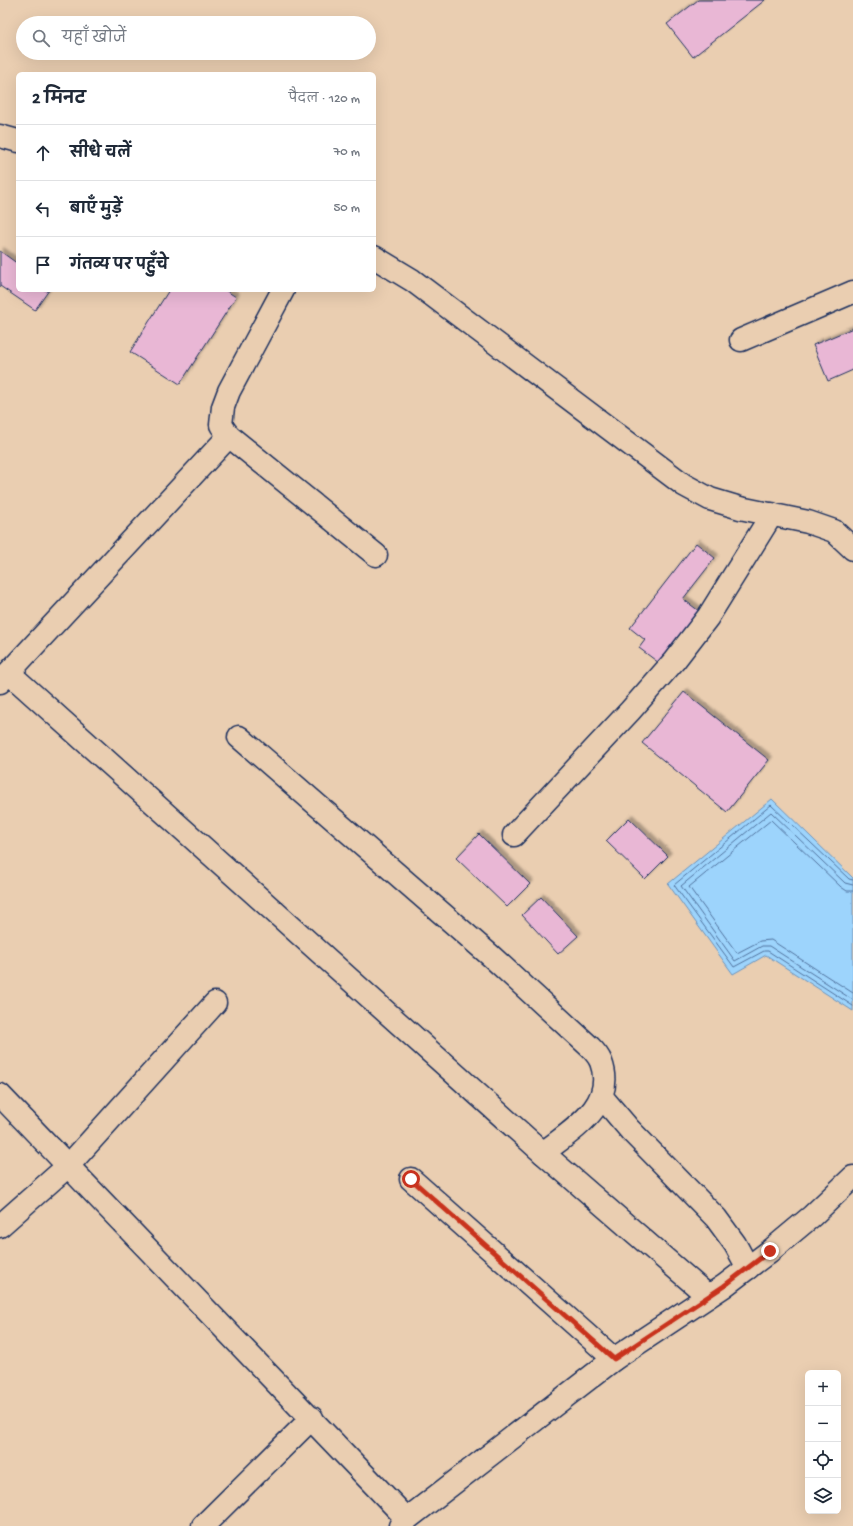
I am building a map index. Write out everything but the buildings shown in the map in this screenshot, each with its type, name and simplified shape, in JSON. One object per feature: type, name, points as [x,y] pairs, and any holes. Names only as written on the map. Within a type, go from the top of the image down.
[{"type":"street","points":[[0,136],[16,140]]},
{"type":"street","points":[[376,258],[412,280],[684,485],[710,499],[740,508],[808,522],[834,531],[853,549]]},
{"type":"street","points":[[282,292],[229,391],[223,408],[221,425],[228,436],[376,555]]},
{"type":"street","points":[[741,340],[853,292]]},
{"type":"street","points":[[228,436],[4,678],[543,1153],[708,1296]]},
{"type":"street","points":[[514,835],[674,661],[708,617],[772,514]]},
{"type":"street","points":[[239,737],[491,956],[590,1047],[600,1060],[605,1077],[602,1097],[588,1116],[543,1153]]},
{"type":"street","points":[[0,1226],[69,1165],[214,1003]]},
{"type":"street","points":[[0,1095],[312,1418],[404,1522],[614,1359],[748,1268],[812,1216],[853,1177]]},
{"type":"street","points":[[602,1097],[630,1130],[716,1218],[735,1244],[748,1268]]},
{"type":"street","points":[[411,1179],[614,1359]]},
{"type":"street","points":[[203,1526],[312,1418]]},
{"type":"water","points":[[772,799],[853,878],[853,1011],[766,955],[733,974],[668,884]]},
{"type":"route","points":[[411,1179],[614,1359],[724,1286],[770,1251]]}]
